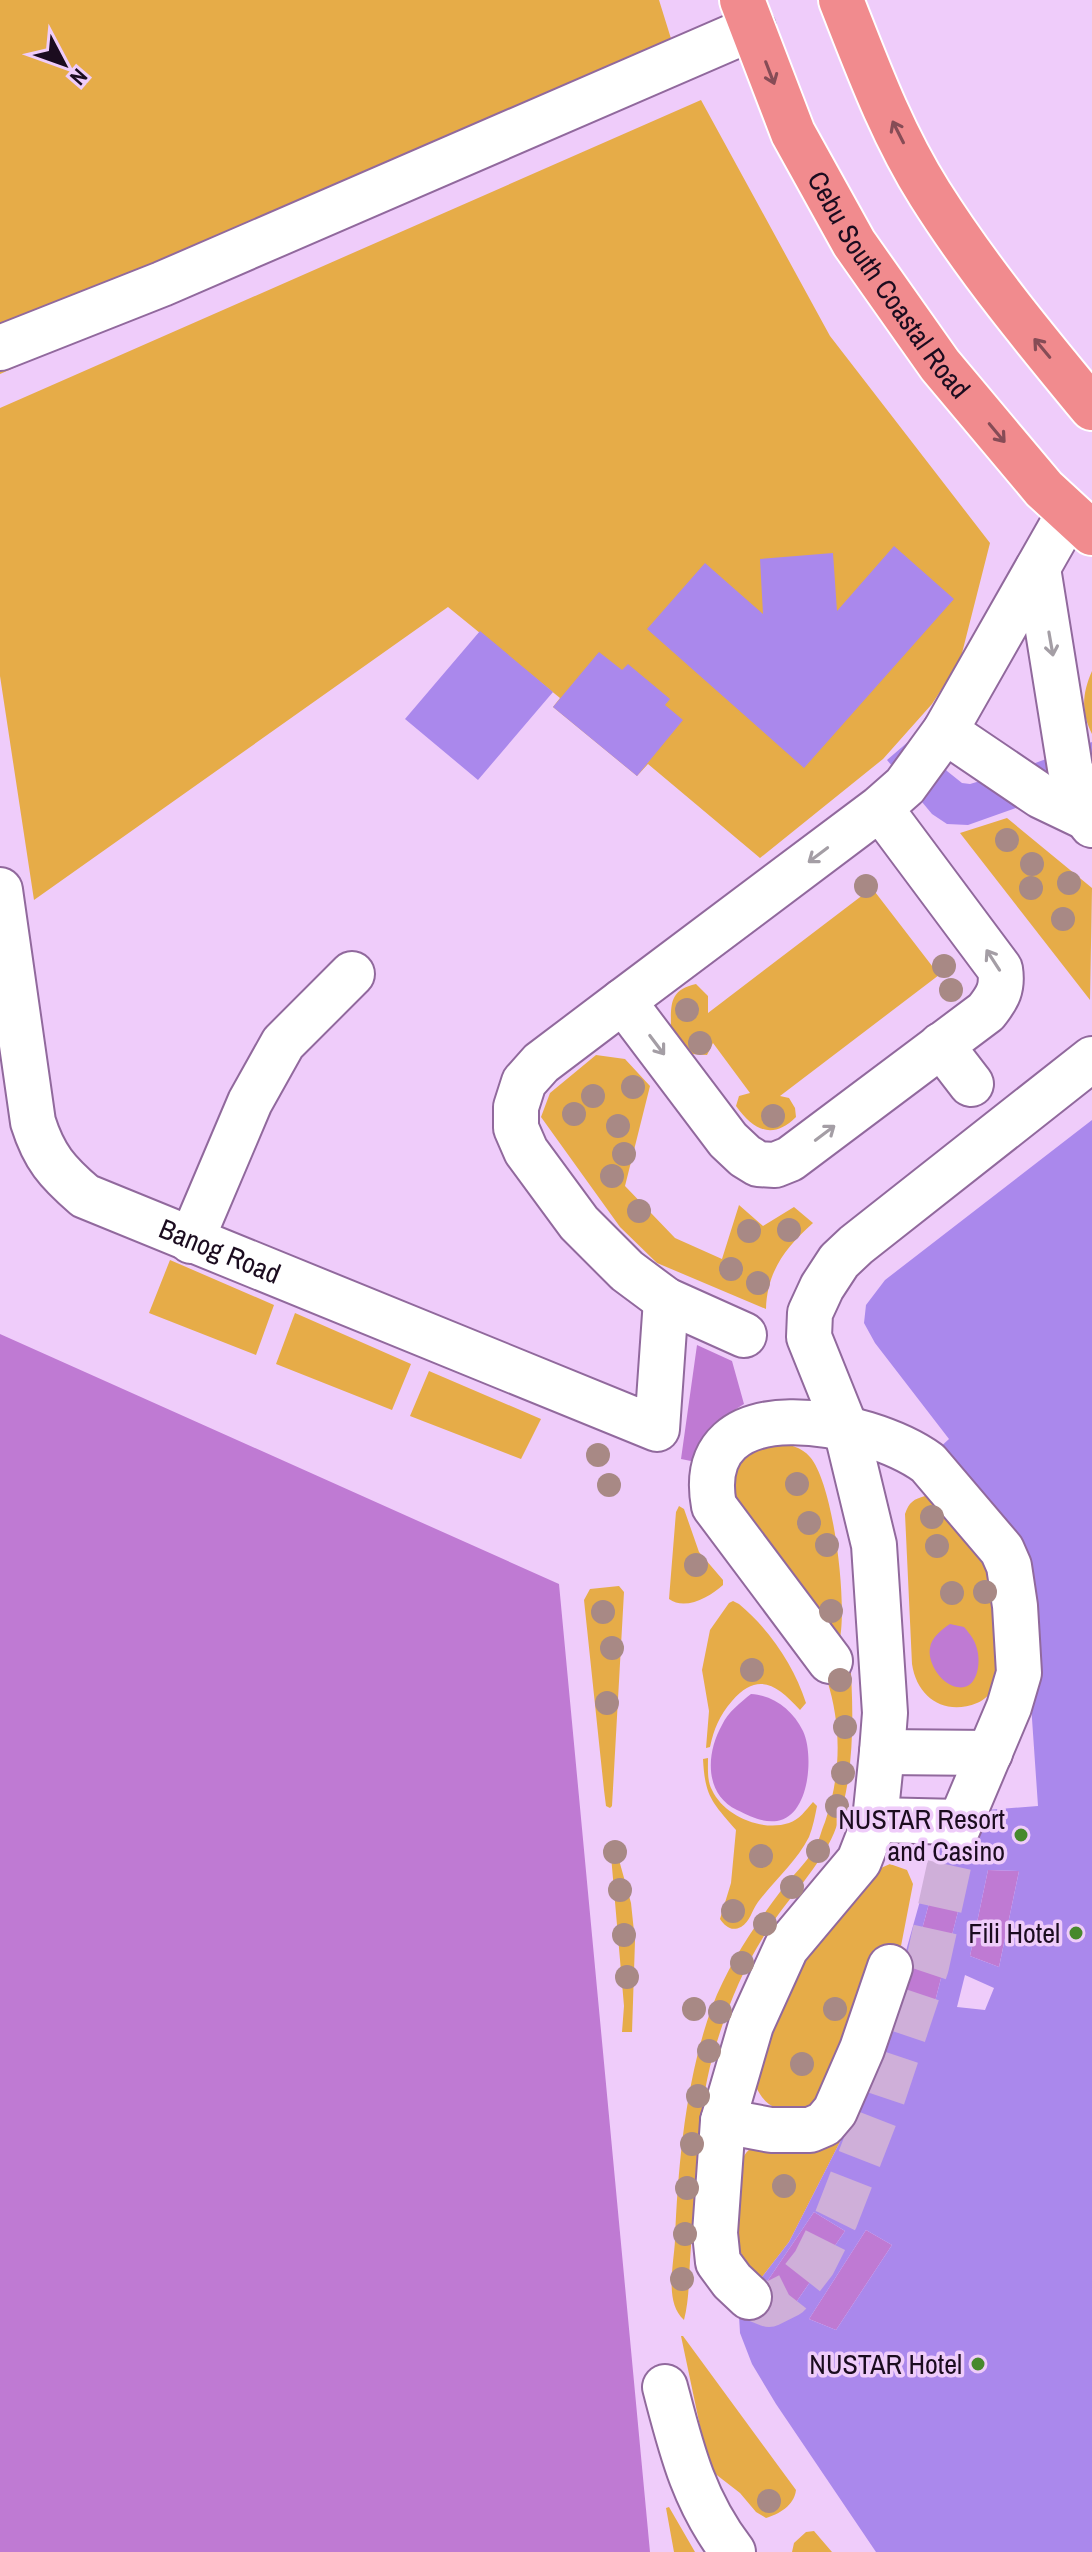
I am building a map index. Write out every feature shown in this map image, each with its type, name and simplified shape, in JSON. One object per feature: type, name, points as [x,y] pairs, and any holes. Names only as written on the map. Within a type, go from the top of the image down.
[{"type":"highway","points":[[841,0],[876,89],[929,192],[1012,311],[1092,408]]},
{"type":"highway","name":"Cebu South Coastal Road","points":[[747,14],[793,133],[854,243],[940,365],[1044,489],[1080,523]]},
{"type":"street","points":[[0,348],[162,284],[747,14]]},
{"type":"street","points":[[744,1335],[666,1300],[627,1271],[579,1223],[526,1151],[516,1128],[516,1107],[524,1082],[541,1063],[905,786],[945,731],[1038,568],[1080,523]]},
{"type":"street","points":[[1038,568],[1070,768],[1089,822]]},
{"type":"street","points":[[945,731],[1041,796],[1089,822]]},
{"type":"street","points":[[623,1001],[728,1140],[758,1164],[775,1165],[790,1159],[986,1012],[997,999],[1002,985],[1000,969],[880,808]]},
{"type":"street","name":"Banog Road","points":[[0,890],[33,1122],[41,1148],[59,1174],[85,1196],[657,1429],[666,1300]]},
{"type":"street","points":[[191,1241],[250,1102],[283,1043],[352,974]]},
{"type":"street","points":[[941,1045],[971,1084]]},
{"type":"street","points":[[749,2297],[718,2262],[715,2233],[723,2121],[751,2025],[786,1948],[859,1861],[875,1820],[885,1713],[874,1545],[846,1429],[809,1337],[810,1313],[839,1261],[1092,1059]]},
{"type":"street","points":[[830,1661],[714,1506],[711,1488],[714,1462],[733,1438],[756,1426],[786,1420],[846,1429],[914,1452],[928,1463],[1002,1550],[1009,1566],[1019,1673],[1009,1707],[958,1826],[875,1820]]},
{"type":"street","points":[[882,1752],[990,1753]]},
{"type":"street","points":[[723,2121],[771,2130],[810,2130],[824,2124],[835,2111],[857,2061],[890,1967]]},
{"type":"street","points":[[665,2387],[686,2469],[720,2535],[733,2552]]},
{"type":"shaded area","points":[[0,0],[659,0],[682,74],[0,374]]},
{"type":"shaded area","points":[[701,100],[830,336],[990,543],[960,661],[932,704],[883,759],[760,858],[648,764],[637,776],[553,707],[560,698],[448,607],[34,900],[0,676],[0,408]]},
{"type":"shaded area","points":[[1092,671],[1092,734],[1084,703]]},
{"type":"shaded area","points":[[1007,818],[1092,888],[1090,1000],[960,833]]},
{"type":"shaded area","points":[[872,888],[939,975],[780,1096],[789,1098],[795,1108],[796,1117],[788,1124],[772,1130],[757,1127],[736,1106],[739,1096],[750,1093],[713,1043],[707,1055],[692,1054],[671,1031],[673,1000],[680,990],[696,984],[708,996],[708,1013]]},
{"type":"shaded area","points":[[596,1055],[625,1059],[650,1086],[625,1186],[675,1238],[722,1259],[739,1205],[763,1226],[794,1207],[813,1223],[794,1241],[774,1271],[766,1309],[657,1263],[620,1227],[541,1117],[550,1093]]},
{"type":"shaded area","points":[[170,1260],[274,1305],[256,1355],[149,1313]]},
{"type":"shaded area","points":[[295,1313],[411,1364],[392,1410],[276,1364]]},
{"type":"shaded area","points":[[0,1334],[559,1584],[650,2552],[0,2552]]},
{"type":"shaded area","points":[[697,1345],[732,1361],[744,1404],[714,1428],[691,1461],[681,1459]]},
{"type":"shaded area","points":[[429,1371],[541,1419],[521,1459],[410,1416]]},
{"type":"shaded area","points":[[776,1441],[794,1446],[810,1457],[826,1492],[840,1572],[840,1638],[836,1637],[730,1495],[740,1455]]},
{"type":"shaded area","points":[[925,1496],[937,1499],[989,1569],[1000,1601],[997,1687],[980,1702],[965,1706],[944,1705],[926,1695],[912,1664],[905,1514],[912,1502]]},
{"type":"shaded area","points":[[679,1506],[684,1509],[699,1552],[723,1580],[723,1585],[711,1594],[682,1604],[669,1599]]},
{"type":"shaded area","points":[[619,1586],[624,1592],[610,1808],[606,1806],[604,1790],[584,1600],[590,1589]]},
{"type":"shaded area","points":[[733,1601],[770,1636],[795,1675],[806,1703],[800,1710],[775,1688],[759,1684],[750,1686],[727,1707],[710,1747],[706,1748],[709,1711],[702,1670],[710,1630]]},
{"type":"shaded area","points":[[950,1624],[964,1627],[977,1649],[979,1661],[974,1680],[964,1687],[946,1682],[931,1660],[932,1641]]},
{"type":"shaded area","points":[[850,1659],[852,1724],[849,1770],[841,1813],[820,1858],[777,1916],[743,1973],[713,2055],[699,2130],[684,2320],[674,2303],[672,2282],[681,2152],[703,2034],[712,2007],[735,1960],[762,1916],[819,1840],[834,1787],[838,1751],[835,1715],[827,1680]]},
{"type":"shaded area","points":[[751,1694],[767,1697],[788,1710],[799,1723],[806,1741],[808,1768],[803,1796],[788,1817],[777,1821],[756,1818],[726,1803],[718,1794],[711,1772],[713,1748],[722,1725]]},
{"type":"shaded area","points":[[708,1758],[712,1790],[725,1807],[745,1820],[767,1825],[789,1823],[813,1802],[817,1806],[804,1846],[758,1902],[747,1922],[734,1929],[720,1919],[731,1883],[736,1830],[708,1791],[703,1759]]},
{"type":"shaded area","points":[[614,1842],[631,1903],[635,1941],[632,2032],[622,2032],[624,2006],[610,1844]]},
{"type":"shaded area","points":[[890,1864],[907,1870],[913,1884],[901,1946],[893,1951],[878,1948],[829,2091],[812,2110],[786,2110],[772,2106],[756,2087],[788,1993],[809,1952],[840,1909],[868,1877]]},
{"type":"shaded area","points":[[988,1870],[1019,1871],[999,1967],[970,1956]]},
{"type":"shaded area","points":[[934,1885],[964,1888],[926,2037],[895,2029]]},
{"type":"shaded area","points":[[842,2138],[789,2242],[762,2277],[749,2266],[737,2240],[735,2210],[744,2156],[750,2149],[761,2145]]},
{"type":"shaded area","points":[[814,2212],[845,2231],[786,2317],[758,2295]]},
{"type":"shaded area","points":[[866,2230],[892,2245],[836,2330],[809,2319]]},
{"type":"shaded area","points":[[681,2336],[796,2490],[792,2501],[781,2512],[766,2518],[709,2469]]},
{"type":"shaded area","points":[[669,2507],[695,2552],[674,2552],[666,2508]]},
{"type":"shaded area","points":[[814,2531],[832,2552],[792,2552],[794,2543],[806,2532]]},
{"type":"building","points":[[894,546],[954,599],[804,768],[647,629],[705,563],[763,614],[760,559],[833,553],[837,611]]},
{"type":"building","points":[[480,631],[553,692],[478,780],[405,719]]},
{"type":"building","points":[[599,652],[622,670],[628,664],[670,699],[665,705],[683,720],[637,776],[553,707]]},
{"type":"building","points":[[916,735],[947,771],[962,783],[970,784],[1092,742],[1092,781],[968,825],[947,824],[932,814],[887,760]]},
{"type":"building","name":"NUSTAR Resort and Casino","points":[[1092,1120],[1092,2552],[876,2552],[776,2404],[752,2364],[740,2333],[739,2316],[762,2277],[789,2242],[842,2138],[879,2047],[927,1876],[944,1840],[986,1810],[1038,1806],[1024,1602],[937,1450],[949,1439],[875,1343],[864,1323],[866,1305],[885,1280]],"holes":[[[988,1870],[1019,1871],[999,1967],[970,1956]],[[934,1885],[964,1888],[926,2037],[895,2029]],[[965,1975],[994,1988],[985,2010],[957,2007]],[[814,2212],[845,2231],[786,2317],[758,2295]],[[866,2230],[892,2245],[836,2330],[809,2319]]]},
{"type":"tunnel","points":[[749,2297],[769,2305],[789,2295],[814,2263],[836,2219],[883,2098],[927,1966],[957,1830]]},
{"type":"place","name":"NUSTAR Resort and Casino","points":[[1021,1835]]},
{"type":"place","name":"Fili Hotel","points":[[1076,1933]]},
{"type":"place","name":"NUSTAR Hotel","points":[[978,2364]]}]
